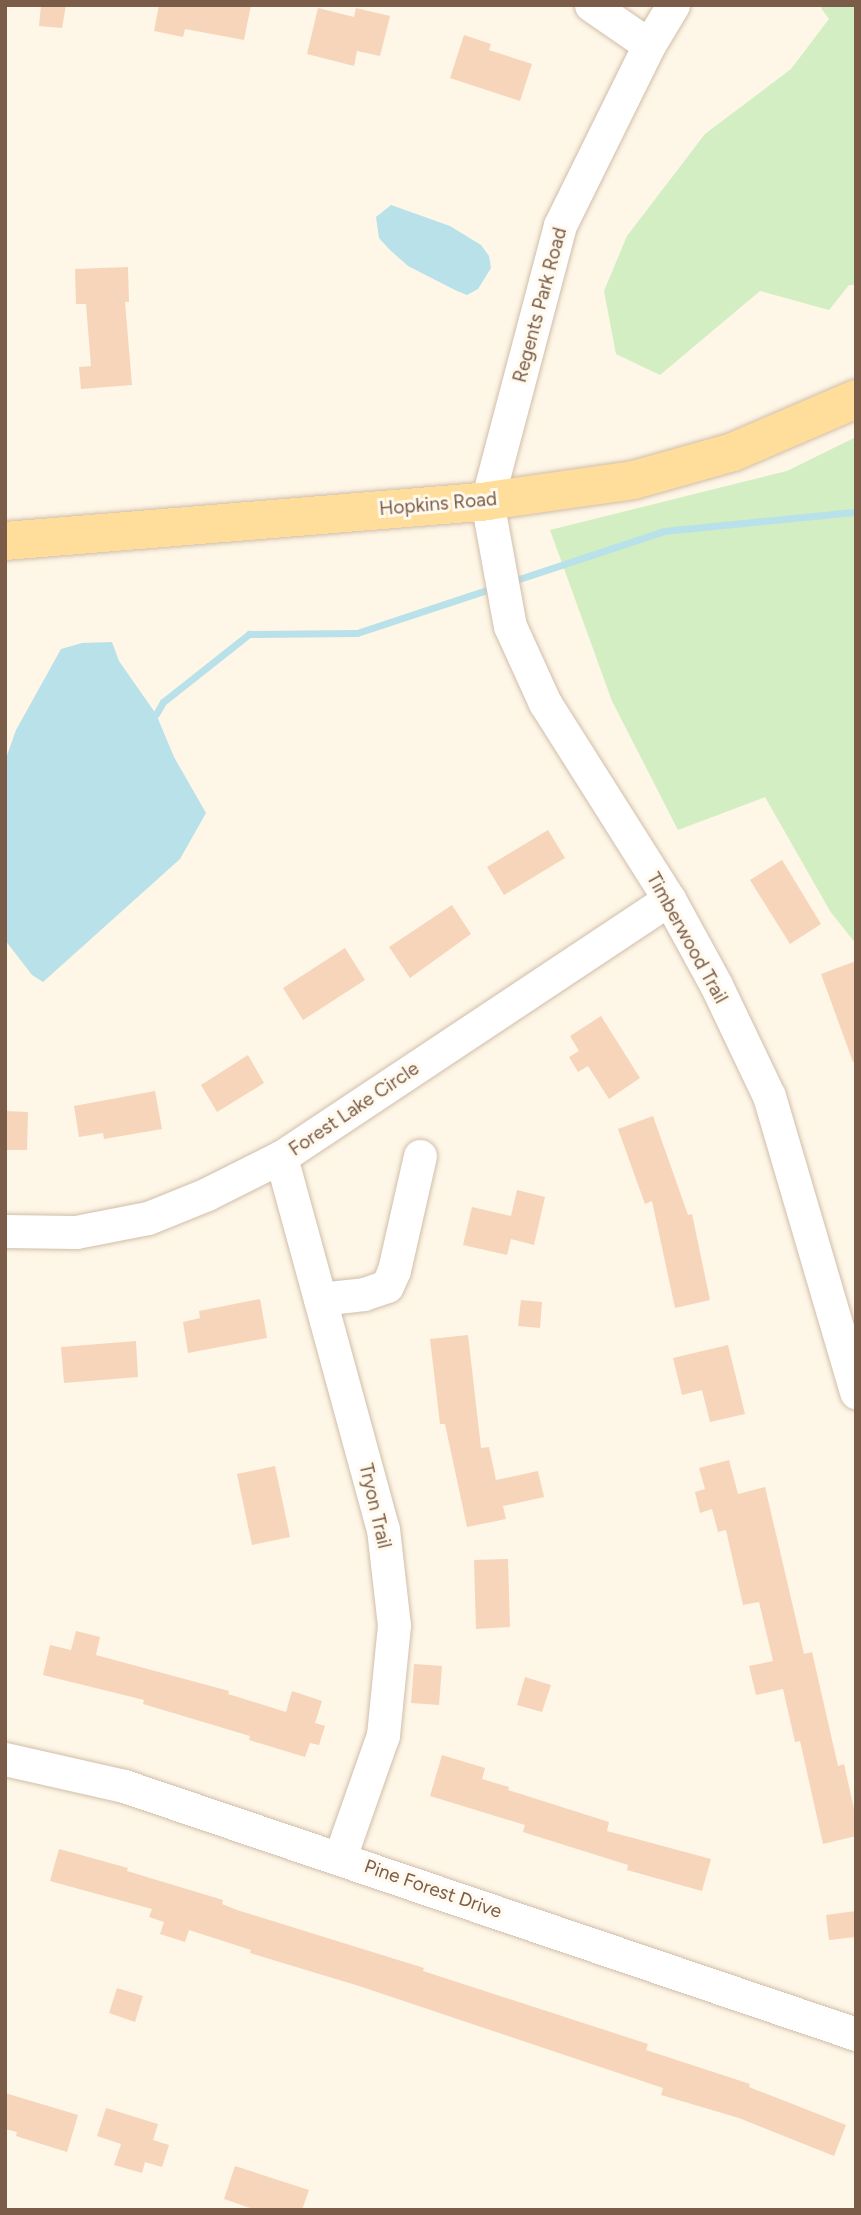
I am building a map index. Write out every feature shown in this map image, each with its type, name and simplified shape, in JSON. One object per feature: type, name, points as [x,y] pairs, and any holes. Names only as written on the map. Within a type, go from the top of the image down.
[{"type":"main road","name":"Hopkins Road","points":[[5,541],[487,501],[634,480],[733,452],[856,399]]},
{"type":"street","points":[[591,5],[649,45]]},
{"type":"street","name":"Regents Park Road","points":[[487,501],[560,225],[649,45],[673,5]]},
{"type":"street","name":"Timberwood Trail","points":[[487,501],[509,626],[545,703],[669,899],[716,985],[769,1096],[856,1392]]},
{"type":"street","name":"Forest Lake Circle","points":[[5,1231],[76,1232],[148,1218],[207,1194],[281,1157],[669,899]]},
{"type":"street","points":[[320,1299],[364,1294],[387,1286],[397,1256],[420,1156]]},
{"type":"street","name":"Tryon Trail","points":[[281,1157],[383,1529],[394,1625],[383,1735],[340,1857]]},
{"type":"street","name":"Pine Forest Drive","points":[[5,1759],[124,1786],[856,2034]]},
{"type":"green space","points":[[819,5],[856,5],[856,285],[849,285],[829,310],[760,291],[660,375],[616,354],[604,291],[627,236],[705,134],[791,69],[829,19]]},
{"type":"green space","points":[[856,437],[856,944],[830,911],[765,797],[678,830],[612,701],[550,530],[787,471]]},
{"type":"water","points":[[391,205],[450,226],[481,245],[489,256],[491,268],[478,289],[467,295],[455,290],[408,266],[390,250],[379,238],[376,217]]},
{"type":"water","points":[[112,642],[119,661],[156,714],[174,757],[206,813],[180,859],[43,982],[32,975],[5,940],[5,761],[16,730],[61,649],[82,643]]},
{"type":"building","points":[[41,5],[66,5],[62,28],[39,26]]},
{"type":"building","points":[[159,5],[251,5],[244,40],[185,29],[183,37],[154,31]]},
{"type":"building","points":[[318,8],[354,17],[356,8],[390,16],[380,56],[357,51],[354,66],[307,54]]},
{"type":"building","points":[[464,35],[491,44],[489,50],[532,64],[520,101],[450,78]]},
{"type":"building","points":[[128,267],[129,302],[125,302],[132,385],[81,389],[79,367],[91,366],[86,304],[76,304],[75,269]]},
{"type":"building","points":[[548,830],[565,858],[504,895],[487,867]]},
{"type":"building","points":[[782,860],[821,924],[790,944],[750,880]]},
{"type":"building","points":[[452,905],[471,934],[410,978],[389,947]]},
{"type":"building","points":[[345,948],[365,980],[303,1020],[283,988]]},
{"type":"building","points":[[856,961],[856,1062],[853,1062],[821,974]]},
{"type":"building","points":[[601,1016],[640,1078],[609,1099],[588,1066],[578,1072],[569,1057],[579,1051],[570,1036]]},
{"type":"building","points":[[248,1055],[264,1083],[217,1112],[201,1085]]},
{"type":"building","points":[[155,1091],[162,1129],[104,1139],[103,1133],[79,1137],[74,1106]]},
{"type":"building","points":[[5,1111],[28,1112],[27,1150],[5,1150]]},
{"type":"building","points":[[653,1116],[688,1215],[692,1214],[710,1300],[675,1308],[652,1201],[645,1204],[618,1129]]},
{"type":"building","points":[[517,1190],[545,1197],[534,1245],[511,1239],[507,1255],[463,1245],[472,1207],[511,1216]]},
{"type":"building","points":[[260,1299],[267,1338],[188,1353],[183,1322],[200,1318],[199,1311]]},
{"type":"building","points":[[521,1300],[542,1302],[540,1328],[518,1326]]},
{"type":"building","points":[[468,1335],[481,1448],[489,1447],[496,1480],[538,1471],[544,1497],[503,1506],[506,1519],[467,1527],[445,1424],[440,1424],[430,1339]]},
{"type":"building","points":[[136,1341],[138,1377],[64,1383],[61,1347]]},
{"type":"building","points":[[728,1345],[745,1414],[710,1422],[702,1390],[682,1395],[673,1358]]},
{"type":"building","points":[[729,1460],[738,1494],[765,1487],[804,1654],[812,1652],[838,1766],[844,1764],[856,1818],[856,1836],[823,1844],[800,1741],[795,1742],[783,1689],[756,1695],[749,1666],[773,1661],[759,1602],[743,1605],[726,1530],[718,1532],[712,1509],[700,1513],[695,1492],[705,1489],[699,1468]]},
{"type":"building","points":[[275,1466],[290,1537],[252,1545],[237,1474]]},
{"type":"building","points":[[508,1559],[510,1627],[476,1629],[474,1560]]},
{"type":"building","points":[[76,1631],[100,1637],[96,1655],[229,1691],[228,1694],[286,1712],[292,1691],[322,1701],[315,1723],[325,1726],[319,1745],[310,1743],[305,1757],[249,1740],[250,1736],[143,1704],[144,1700],[43,1675],[50,1645],[71,1650]]},
{"type":"building","points":[[414,1664],[442,1666],[439,1705],[411,1703]]},
{"type":"building","points":[[525,1677],[551,1685],[542,1712],[517,1705]]},
{"type":"building","points":[[442,1755],[485,1768],[482,1779],[509,1787],[508,1790],[609,1822],[607,1831],[711,1859],[702,1891],[627,1870],[628,1865],[523,1832],[525,1825],[430,1796]]},
{"type":"building","points":[[59,1849],[128,1868],[127,1871],[223,1900],[222,1904],[237,1910],[424,1968],[423,1971],[648,2044],[646,2050],[750,2084],[749,2087],[846,2125],[834,2156],[739,2118],[661,2095],[663,2088],[359,1986],[250,1953],[251,1950],[189,1930],[185,1942],[160,1934],[164,1922],[149,1917],[152,1909],[50,1881]]},
{"type":"building","points":[[856,1911],[856,1937],[829,1940],[826,1915]]},
{"type":"building","points":[[117,1988],[143,1996],[135,2022],[109,2013]]},
{"type":"building","points":[[5,2093],[78,2115],[67,2152],[16,2136],[17,2132],[5,2129]]},
{"type":"building","points":[[106,2108],[158,2124],[153,2140],[169,2145],[162,2167],[145,2162],[142,2173],[114,2165],[121,2144],[97,2136]]},
{"type":"building","points":[[235,2166],[309,2190],[302,2210],[256,2210],[224,2199]]},
{"type":"waterway","points":[[510,582],[664,531],[856,512]]},
{"type":"waterway","points":[[156,714],[163,702],[249,634],[357,633],[496,587]]}]
